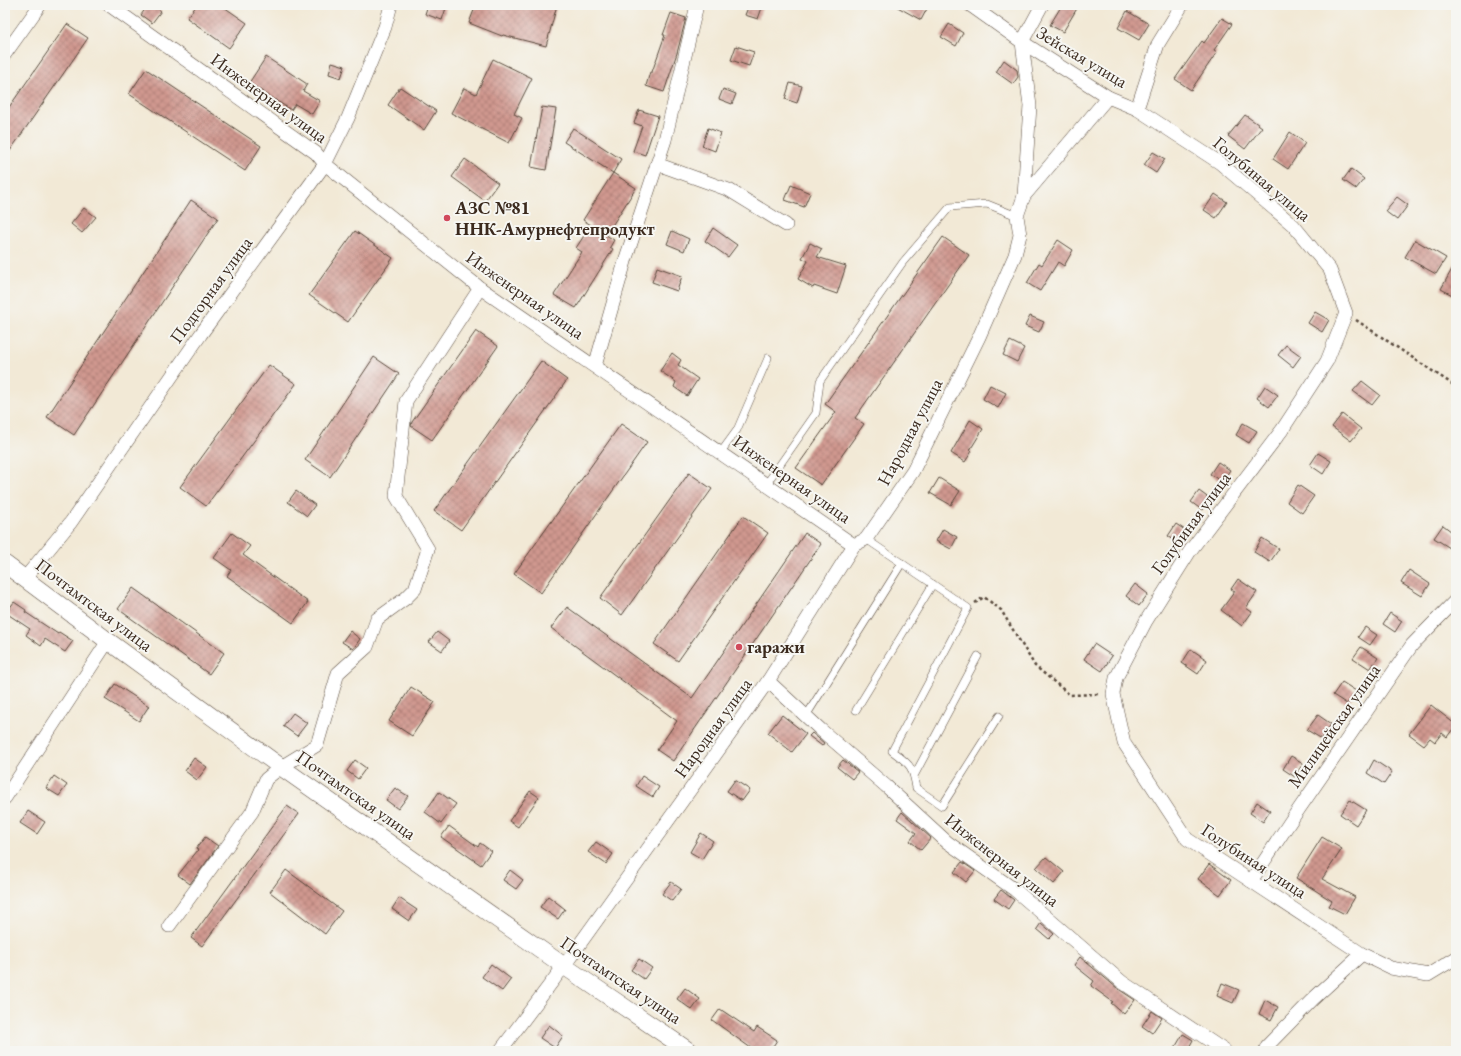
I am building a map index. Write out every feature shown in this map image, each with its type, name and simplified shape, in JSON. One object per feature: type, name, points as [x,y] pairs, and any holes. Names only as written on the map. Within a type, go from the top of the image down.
[{"type":"street","points":[[5,54],[40,5]]},
{"type":"street","name":"Инженерная улица","points":[[109,5],[316,153],[325,164],[480,288],[854,544]]},
{"type":"street","name":"Подгорная улица","points":[[25,578],[71,522],[201,334],[325,164],[351,111],[385,27],[391,5]]},
{"type":"street","points":[[595,366],[626,258],[665,140],[697,5]]},
{"type":"street","name":"Зейская улица","points":[[970,5],[1022,42],[1108,97],[1137,109]]},
{"type":"street","points":[[1022,42],[1042,5]]},
{"type":"street","points":[[1137,109],[1158,44],[1182,5]]},
{"type":"street","name":"Народная улица","points":[[866,539],[913,471],[979,337],[1015,255],[1020,235],[1017,216],[1024,196],[1030,106],[1022,42]]},
{"type":"street","name":"Народная улица","points":[[1024,196],[1108,97]]},
{"type":"street","name":"Голубиная улица","points":[[1137,109],[1220,163],[1293,226],[1330,270],[1346,313],[1327,361],[1282,430],[1190,551],[1146,621],[1116,678],[1113,694],[1124,743],[1187,839],[1362,954],[1391,968],[1428,975],[1456,958]]},
{"type":"street","points":[[657,164],[729,190],[786,225]]},
{"type":"street","points":[[169,926],[252,812],[266,779],[281,767],[317,745],[338,673],[367,647],[377,619],[406,598],[415,589],[428,549],[396,496],[406,401],[480,288]]},
{"type":"street","points":[[854,544],[866,539]]},
{"type":"street","name":"Народная улица","points":[[500,1051],[564,966],[768,681],[854,544]]},
{"type":"street","name":"Почтамтская улица","points":[[5,564],[281,767],[564,966],[689,1051]]},
{"type":"street","name":"Милицейская улица","points":[[1251,882],[1290,822],[1412,645],[1456,600]]},
{"type":"street","points":[[5,798],[108,641]]},
{"type":"street","name":"Инженерная улица","points":[[768,681],[947,842],[1015,890],[1122,982],[1225,1051]]},
{"type":"street","points":[[1265,1051],[1313,999],[1362,954]]},
{"type":"lane","points":[[767,484],[816,413],[820,381],[903,262],[950,207],[987,204],[1017,216]]},
{"type":"lane","points":[[721,452],[737,430],[768,358]]},
{"type":"lane","points":[[866,539],[968,608],[892,750],[910,764],[916,788],[942,806],[999,716]]},
{"type":"lane","points":[[806,716],[902,563]]},
{"type":"lane","points":[[856,710],[933,584]]},
{"type":"lane","points":[[914,776],[978,656]]},
{"type":"path","points":[[1346,313],[1452,384],[1456,384]]},
{"type":"path","points":[[968,608],[984,597],[1001,610],[1035,666],[1070,694],[1113,694]]},
{"type":"building","points":[[148,5],[153,5],[161,11],[152,23],[141,15]]},
{"type":"building","points":[[197,5],[221,5],[247,23],[229,48],[187,18]]},
{"type":"building","points":[[428,5],[447,5],[442,20],[425,14]]},
{"type":"building","points":[[476,5],[557,5],[546,46],[502,36],[469,23]]},
{"type":"building","points":[[749,5],[763,5],[758,19],[745,15]]},
{"type":"building","points":[[894,5],[929,5],[921,20]]},
{"type":"building","points":[[1062,5],[1079,5],[1063,32],[1050,25]]},
{"type":"building","points":[[1127,11],[1149,24],[1139,40],[1118,28]]},
{"type":"building","points":[[671,13],[686,18],[677,53],[664,92],[646,86],[665,35],[663,35]]},
{"type":"building","points":[[1222,18],[1232,24],[1214,50],[1217,52],[1191,90],[1175,79],[1202,41],[1204,43]]},
{"type":"building","points":[[67,24],[88,38],[5,158],[5,113]]},
{"type":"building","points":[[949,24],[963,33],[956,46],[941,37]]},
{"type":"building","points":[[736,46],[754,52],[749,66],[731,60]]},
{"type":"building","points":[[266,57],[307,84],[303,91],[320,101],[312,114],[295,104],[291,110],[249,83]]},
{"type":"building","points":[[493,59],[532,78],[514,114],[522,118],[509,143],[451,113],[464,88],[476,94]]},
{"type":"building","points":[[1004,60],[1017,70],[1018,77],[1013,84],[996,72]]},
{"type":"building","points":[[332,62],[345,66],[341,78],[329,74]]},
{"type":"building","points":[[146,69],[261,146],[245,171],[129,94]]},
{"type":"building","points":[[790,83],[802,86],[797,103],[785,99]]},
{"type":"building","points":[[400,87],[436,111],[424,130],[388,105]]},
{"type":"building","points":[[723,89],[736,94],[732,104],[719,99]]},
{"type":"building","points":[[542,107],[556,109],[546,170],[531,167]]},
{"type":"building","points":[[639,110],[658,116],[645,155],[633,151],[642,126],[634,123]]},
{"type":"building","points":[[1245,115],[1262,127],[1245,149],[1228,136]]},
{"type":"building","points":[[573,128],[621,159],[613,173],[564,142]]},
{"type":"building","points":[[708,128],[721,133],[715,151],[702,146]]},
{"type":"building","points":[[1290,132],[1305,143],[1288,169],[1273,159]]},
{"type":"building","points":[[1153,152],[1165,159],[1156,173],[1144,165]]},
{"type":"building","points":[[465,159],[498,183],[485,201],[452,177]]},
{"type":"building","points":[[1351,169],[1364,179],[1356,189],[1343,180]]},
{"type":"building","points":[[613,173],[636,188],[606,235],[614,240],[610,247],[613,249],[576,308],[554,295],[582,252],[576,248],[591,225],[583,220]]},
{"type":"building","points":[[791,185],[810,193],[804,207],[785,200]]},
{"type":"building","points":[[1215,194],[1227,202],[1216,218],[1204,210]]},
{"type":"building","points":[[1397,197],[1408,205],[1397,220],[1385,211]]},
{"type":"building","points":[[191,200],[218,218],[74,435],[47,417]]},
{"type":"building","points":[[84,208],[96,217],[82,233],[71,224]]},
{"type":"building","points":[[713,228],[737,245],[728,257],[705,241]]},
{"type":"building","points":[[355,231],[393,258],[348,322],[309,295]]},
{"type":"building","points":[[672,231],[689,239],[684,251],[667,244]]},
{"type":"building","points":[[943,237],[969,255],[855,418],[864,424],[821,485],[796,468],[836,412],[825,404]]},
{"type":"building","points":[[1058,240],[1073,250],[1064,266],[1058,262],[1040,291],[1027,283],[1039,263],[1042,265]]},
{"type":"building","points":[[1415,240],[1446,258],[1436,274],[1405,257]]},
{"type":"building","points":[[810,243],[822,249],[817,257],[846,266],[837,294],[814,286],[813,288],[798,279],[808,261],[802,258]]},
{"type":"building","points":[[1456,262],[1456,297],[1441,289]]},
{"type":"building","points":[[657,267],[682,276],[677,291],[652,282]]},
{"type":"building","points":[[1315,312],[1329,320],[1322,332],[1308,323]]},
{"type":"building","points":[[1030,316],[1044,322],[1039,332],[1025,326]]},
{"type":"building","points":[[476,331],[498,346],[432,440],[411,426],[412,422]]},
{"type":"building","points":[[1010,341],[1024,348],[1017,362],[1003,355]]},
{"type":"building","points":[[1286,345],[1301,356],[1293,367],[1278,355]]},
{"type":"building","points":[[672,353],[681,360],[678,365],[698,379],[687,396],[674,387],[676,382],[660,371]]},
{"type":"building","points":[[374,357],[399,374],[330,477],[305,460]]},
{"type":"building","points":[[541,361],[567,380],[461,530],[434,511]]},
{"type":"building","points":[[269,365],[296,384],[206,506],[180,487]]},
{"type":"building","points":[[1362,381],[1380,395],[1372,405],[1353,391]]},
{"type":"building","points":[[990,385],[1006,393],[998,408],[983,399]]},
{"type":"building","points":[[1265,386],[1278,395],[1269,407],[1257,398]]},
{"type":"building","points":[[1342,414],[1361,429],[1351,441],[1332,427]]},
{"type":"building","points":[[970,420],[983,429],[970,450],[972,451],[965,462],[951,453]]},
{"type":"building","points":[[1243,423],[1257,431],[1249,443],[1236,435]]},
{"type":"building","points":[[621,424],[647,442],[541,593],[514,574]]},
{"type":"building","points":[[1318,453],[1331,461],[1323,474],[1310,465]]},
{"type":"building","points":[[1218,462],[1230,470],[1222,482],[1210,474]]},
{"type":"building","points":[[689,473],[712,489],[622,615],[600,598]]},
{"type":"building","points":[[939,478],[960,491],[951,505],[930,493]]},
{"type":"building","points":[[1298,485],[1314,496],[1302,513],[1287,502]]},
{"type":"building","points":[[296,491],[315,505],[307,516],[288,502]]},
{"type":"building","points":[[1199,491],[1210,499],[1202,510],[1191,502]]},
{"type":"building","points":[[743,516],[768,533],[678,661],[654,644]]},
{"type":"building","points":[[1176,524],[1188,532],[1180,544],[1168,536]]},
{"type":"building","points":[[1443,525],[1456,535],[1456,539],[1450,548],[1434,538]]},
{"type":"building","points":[[943,529],[957,537],[951,549],[936,541]]},
{"type":"building","points":[[232,533],[250,546],[243,555],[308,602],[293,623],[227,576],[231,570],[214,558]]},
{"type":"building","points":[[805,533],[821,544],[673,761],[657,750],[677,721],[551,628],[567,607],[692,698]]},
{"type":"building","points":[[1262,538],[1279,549],[1270,562],[1254,552]]},
{"type":"building","points":[[1409,570],[1430,584],[1422,596],[1401,583]]},
{"type":"building","points":[[1238,579],[1257,592],[1246,608],[1252,612],[1242,626],[1221,610],[1235,591],[1231,589]]},
{"type":"building","points":[[1135,584],[1148,594],[1139,606],[1126,596]]},
{"type":"building","points":[[133,588],[224,653],[209,674],[118,609]]},
{"type":"building","points":[[14,602],[26,610],[25,612],[58,634],[59,632],[73,641],[65,652],[45,639],[41,646],[26,635],[30,629],[6,613]]},
{"type":"building","points":[[1390,613],[1402,621],[1395,632],[1383,624]]},
{"type":"building","points":[[1365,627],[1377,635],[1370,645],[1358,637]]},
{"type":"building","points":[[350,631],[360,639],[353,649],[342,642]]},
{"type":"building","points":[[437,632],[449,641],[442,651],[429,642]]},
{"type":"building","points":[[1094,644],[1112,656],[1102,671],[1084,659]]},
{"type":"building","points":[[1361,647],[1378,658],[1370,669],[1353,658]]},
{"type":"building","points":[[1191,649],[1207,660],[1198,674],[1182,663]]},
{"type":"building","points":[[1342,682],[1356,691],[1347,704],[1333,695]]},
{"type":"building","points":[[115,684],[149,706],[139,721],[105,699]]},
{"type":"building","points":[[411,687],[435,702],[412,736],[389,721]]},
{"type":"building","points":[[1431,705],[1456,725],[1447,737],[1442,733],[1435,742],[1430,738],[1424,745],[1409,734]]},
{"type":"building","points":[[293,713],[307,723],[297,736],[283,726]]},
{"type":"building","points":[[782,715],[806,734],[792,752],[768,733]]},
{"type":"building","points":[[1318,715],[1331,724],[1322,739],[1307,730]]},
{"type":"building","points":[[812,733],[824,743],[822,746],[809,736]]},
{"type":"building","points":[[1291,756],[1303,763],[1295,777],[1283,769]]},
{"type":"building","points":[[194,758],[207,767],[197,780],[185,771]]},
{"type":"building","points":[[355,760],[366,768],[358,779],[347,771]]},
{"type":"building","points":[[843,760],[858,772],[852,779],[837,767]]},
{"type":"building","points":[[1374,760],[1392,772],[1384,784],[1367,773]]},
{"type":"building","points":[[54,776],[67,785],[59,796],[46,788]]},
{"type":"building","points":[[642,776],[659,787],[653,797],[636,786]]},
{"type":"building","points":[[735,780],[750,790],[742,801],[727,791]]},
{"type":"building","points":[[395,788],[408,796],[398,809],[386,800]]},
{"type":"building","points":[[530,791],[539,797],[518,827],[509,821]]},
{"type":"building","points":[[439,792],[456,804],[441,824],[425,812]]},
{"type":"building","points":[[1350,800],[1366,810],[1356,825],[1340,814]]},
{"type":"building","points":[[1257,802],[1270,811],[1263,822],[1250,813]]},
{"type":"building","points":[[287,806],[299,814],[202,946],[191,938]]},
{"type":"building","points":[[28,811],[45,822],[37,834],[20,823]]},
{"type":"building","points":[[902,812],[931,838],[921,850],[910,841],[916,833],[897,819]]},
{"type":"building","points":[[449,826],[478,847],[480,843],[491,851],[481,865],[441,837]]},
{"type":"building","points":[[701,833],[713,841],[702,859],[690,852]]},
{"type":"building","points":[[205,837],[218,846],[190,884],[178,875],[198,850],[196,849]]},
{"type":"building","points":[[1322,837],[1342,849],[1322,879],[1355,897],[1345,914],[1329,906],[1332,901],[1296,878]]},
{"type":"building","points":[[596,842],[613,854],[606,864],[588,852]]},
{"type":"building","points":[[1046,857],[1064,872],[1054,884],[1036,868]]},
{"type":"building","points":[[962,862],[975,871],[966,882],[954,872]]},
{"type":"building","points":[[1209,864],[1231,880],[1220,895],[1198,879]]},
{"type":"building","points":[[286,870],[342,911],[325,934],[270,892]]},
{"type":"building","points":[[510,870],[523,880],[516,889],[503,880]]},
{"type":"building","points":[[671,882],[681,889],[672,901],[662,894]]},
{"type":"building","points":[[1001,890],[1014,900],[1008,909],[994,899]]},
{"type":"building","points":[[548,896],[565,909],[558,919],[540,907]]},
{"type":"building","points":[[399,898],[417,910],[409,921],[392,909]]},
{"type":"building","points":[[1041,923],[1054,934],[1049,939],[1037,929]]},
{"type":"building","points":[[1080,957],[1117,988],[1135,1000],[1124,1014],[1111,1003],[1113,1002],[1091,986],[1094,981],[1074,965]]},
{"type":"building","points":[[639,959],[652,968],[644,979],[631,970]]},
{"type":"building","points":[[491,964],[511,979],[502,991],[482,977]]},
{"type":"building","points":[[1222,983],[1239,990],[1233,1003],[1217,996]]},
{"type":"building","points":[[685,988],[700,999],[692,1010],[677,999]]},
{"type":"building","points":[[1265,1000],[1278,1007],[1271,1020],[1259,1014]]},
{"type":"building","points":[[720,1009],[754,1032],[757,1027],[777,1040],[770,1051],[755,1051],[712,1020]]},
{"type":"building","points":[[1152,1011],[1162,1018],[1152,1033],[1142,1026]]},
{"type":"building","points":[[549,1025],[563,1036],[555,1048],[540,1038]]},
{"type":"building","points":[[1183,1034],[1193,1040],[1187,1051],[1173,1051]]},
{"type":"place","name":"АЗС №81 ННК-Амурнефтепродукт","points":[[447,218]]},
{"type":"place","name":"гаражи","points":[[739,647]]}]
